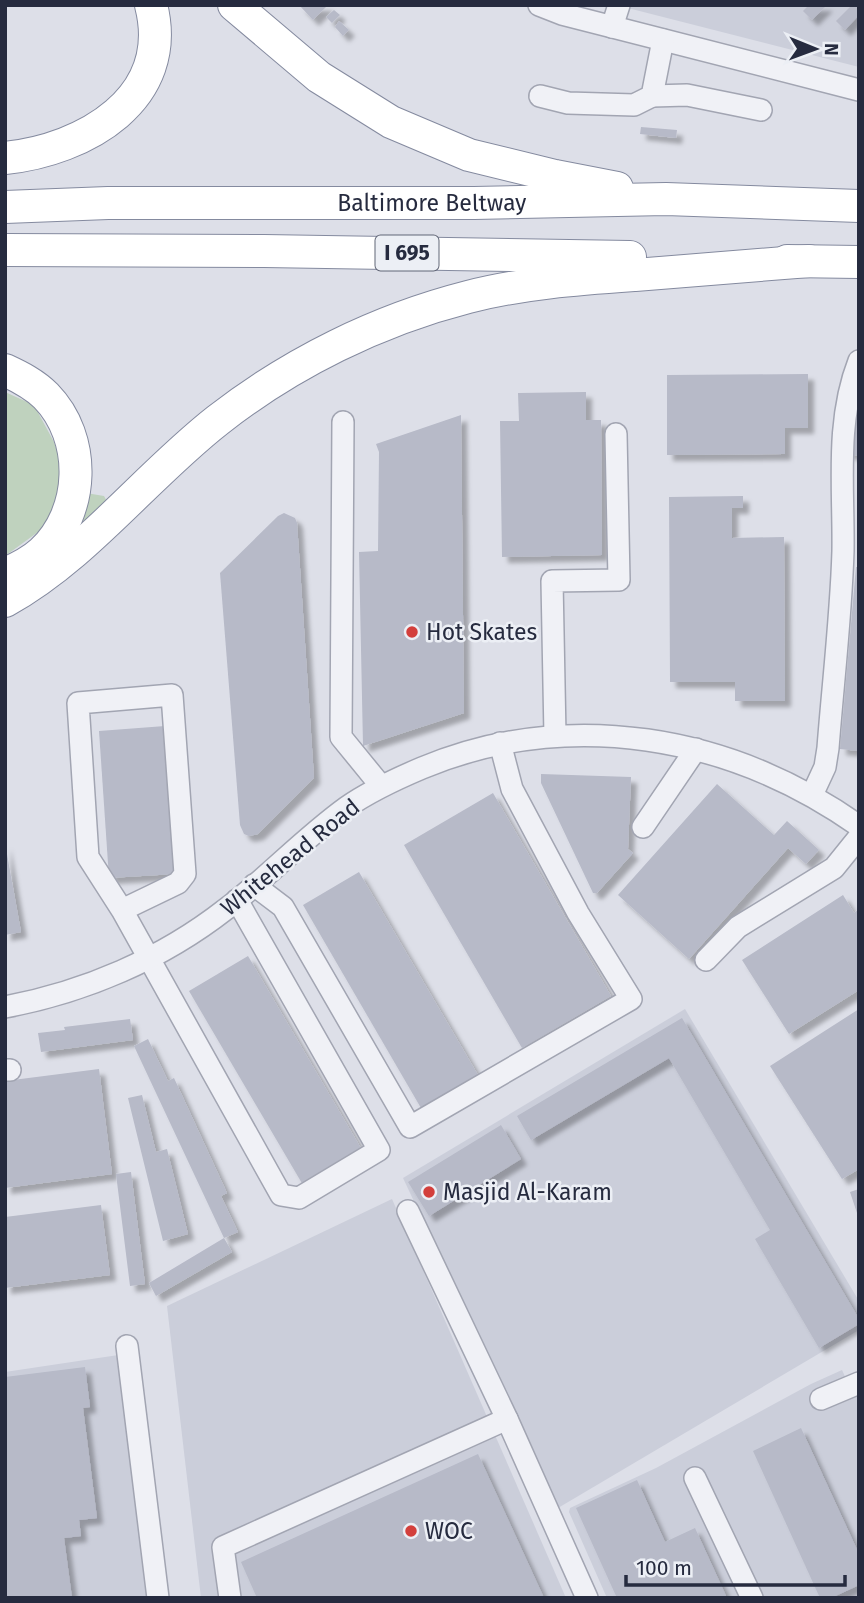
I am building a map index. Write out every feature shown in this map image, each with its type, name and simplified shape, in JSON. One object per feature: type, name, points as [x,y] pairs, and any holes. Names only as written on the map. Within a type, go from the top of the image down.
[{"type":"highway","points":[[5,158],[47,151],[67,144],[111,120],[128,104],[148,70],[155,30],[151,5]]},
{"type":"highway","points":[[234,5],[319,77],[391,122],[435,142],[502,164],[666,200]]},
{"type":"highway","name":"Baltimore Beltway","points":[[5,207],[108,203],[666,200],[859,206]]},
{"type":"highway","name":"I 695","points":[[5,250],[330,252],[859,262]]},
{"type":"highway","points":[[5,601],[49,572],[218,420],[268,384],[369,331],[421,311],[469,297],[558,281],[809,261]]},
{"type":"highway","points":[[5,370],[28,381],[46,396],[60,414],[75,453],[76,473],[68,513],[58,533],[43,551],[24,566],[5,574]]},
{"type":"street","points":[[539,5],[562,14],[859,90]]},
{"type":"street","points":[[612,26],[619,5]]},
{"type":"street","points":[[652,96],[663,40]]},
{"type":"street","points":[[540,96],[568,103],[635,104],[652,96],[687,95],[761,110]]},
{"type":"street","points":[[812,795],[825,768],[828,748],[843,552],[842,455],[847,409],[859,361]]},
{"type":"street","points":[[343,422],[341,737],[381,786]]},
{"type":"street","points":[[555,736],[552,581],[619,580],[616,434]]},
{"type":"street","points":[[122,910],[178,883],[185,874],[172,695],[78,703],[88,858],[122,910],[281,1195],[299,1198],[379,1150],[237,900]]},
{"type":"street","name":"Whitehead Road","points":[[5,1007],[82,987],[148,959],[200,928],[237,900],[313,833],[381,786],[443,760],[500,743],[555,736],[643,739],[696,749],[754,769],[812,795],[859,826]]},
{"type":"street","points":[[254,885],[283,907],[410,1127],[631,999],[578,913],[512,789],[500,743]]},
{"type":"street","points":[[643,827],[696,749]]},
{"type":"street","points":[[706,960],[738,927],[834,868],[859,837]]},
{"type":"street","points":[[408,1211],[587,1598]]},
{"type":"street","points":[[127,1346],[158,1598]]},
{"type":"street","points":[[821,1399],[859,1383]]},
{"type":"street","points":[[230,1598],[223,1547],[506,1419]]},
{"type":"street","points":[[695,1478],[752,1598]]},
{"type":"shaded area","points":[[616,5],[859,5],[859,67]]},
{"type":"shaded area","points":[[685,1009],[859,1301],[859,1330],[558,1508],[403,1178]]},
{"type":"shaded area","points":[[392,1199],[566,1598],[201,1598],[167,1306]]},
{"type":"shaded area","points":[[125,1354],[156,1598],[5,1598],[5,1372]]},
{"type":"shaded area","points":[[842,1370],[850,1387],[859,1383],[859,1598],[607,1598],[569,1512],[570,1508],[656,1468]]},
{"type":"green space","points":[[5,392],[34,405],[54,442],[65,476],[49,524],[5,556]]},
{"type":"green space","points":[[86,493],[104,496],[110,507],[5,582]]},
{"type":"building","points":[[299,5],[328,5],[313,20]]},
{"type":"building","points":[[809,5],[827,5],[812,20],[803,11]]},
{"type":"building","points":[[852,5],[859,5],[859,15],[845,30],[836,21]]},
{"type":"building","points":[[334,10],[340,15],[332,23],[326,17]]},
{"type":"building","points":[[339,21],[349,30],[343,36],[335,27]]},
{"type":"building","points":[[641,127],[677,130],[676,138],[640,134]]},
{"type":"building","points":[[808,374],[808,428],[785,428],[785,454],[667,455],[667,375]]},
{"type":"building","points":[[586,392],[586,420],[601,420],[602,555],[502,557],[500,421],[519,421],[518,393]]},
{"type":"building","points":[[859,397],[859,456],[846,453]]},
{"type":"building","name":"Hot Skates","points":[[461,415],[464,713],[363,746],[359,552],[378,551],[379,452],[376,444]]},
{"type":"building","points":[[743,496],[743,508],[732,508],[732,538],[784,537],[785,701],[735,701],[735,682],[670,682],[669,497]]},
{"type":"building","points":[[284,513],[295,518],[297,523],[314,778],[258,834],[249,836],[244,834],[240,825],[220,573]]},
{"type":"building","points":[[856,567],[859,567],[859,751],[840,749]]},
{"type":"building","points":[[165,726],[175,874],[109,878],[99,731]]},
{"type":"building","points":[[541,774],[631,777],[628,849],[633,853],[597,893],[593,893],[541,783]]},
{"type":"building","points":[[717,784],[774,835],[787,821],[819,850],[806,864],[788,848],[689,959],[618,895]]},
{"type":"building","points":[[493,793],[611,996],[522,1048],[404,845]]},
{"type":"building","points":[[5,843],[21,932],[5,935]]},
{"type":"building","points":[[359,872],[478,1075],[421,1108],[303,905]]},
{"type":"building","points":[[843,895],[854,913],[859,909],[859,990],[789,1034],[742,960]]},
{"type":"building","points":[[248,956],[362,1150],[303,1185],[189,991]]},
{"type":"building","points":[[859,1009],[859,1169],[842,1179],[770,1066]]},
{"type":"building","points":[[682,1018],[859,1319],[859,1324],[819,1348],[755,1239],[770,1230],[669,1058],[531,1140],[517,1116]]},
{"type":"building","points":[[130,1019],[133,1040],[41,1052],[38,1033]]},
{"type":"building","points":[[148,1039],[168,1081],[174,1078],[227,1193],[221,1196],[238,1232],[224,1238],[134,1046]]},
{"type":"building","points":[[99,1069],[112,1174],[5,1188],[5,1081]]},
{"type":"building","points":[[142,1095],[156,1152],[167,1149],[188,1234],[163,1241],[128,1098]]},
{"type":"building","points":[[501,1125],[521,1159],[429,1216],[408,1182]]},
{"type":"building","points":[[131,1172],[145,1284],[130,1286],[116,1174]]},
{"type":"building","points":[[859,1189],[859,1216],[858,1216],[850,1192]]},
{"type":"building","points":[[101,1205],[110,1275],[5,1288],[5,1217]]},
{"type":"building","points":[[224,1238],[232,1252],[156,1296],[149,1283]]},
{"type":"building","points":[[85,1367],[90,1407],[83,1408],[97,1518],[79,1520],[81,1536],[64,1538],[72,1598],[5,1598],[5,1377]]},
{"type":"building","points":[[801,1428],[859,1554],[859,1585],[831,1598],[820,1598],[753,1451]]},
{"type":"building","name":"WOC","points":[[478,1454],[544,1598],[257,1598],[241,1562]]},
{"type":"building","points":[[637,1480],[665,1542],[695,1528],[727,1598],[617,1598],[576,1508]]},
{"type":"place","name":"Hot Skates","points":[[412,632]]},
{"type":"place","name":"Masjid Al-Karam","points":[[429,1192]]},
{"type":"place","name":"WOC","points":[[411,1531]]}]
